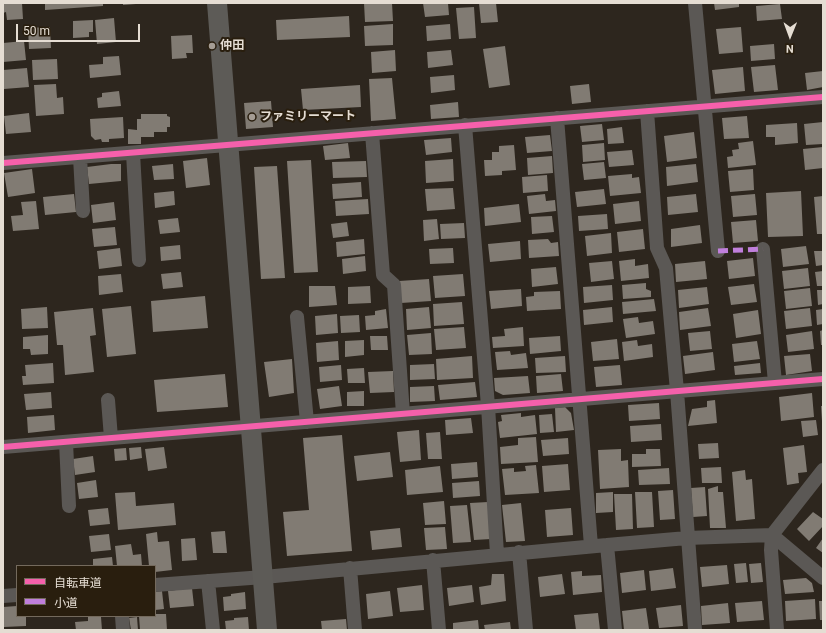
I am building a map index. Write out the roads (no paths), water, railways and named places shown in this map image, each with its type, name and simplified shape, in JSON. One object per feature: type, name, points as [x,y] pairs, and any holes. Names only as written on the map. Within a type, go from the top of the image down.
[{"type":"street","points":[[216,3],[229,146],[267,630]]},
{"type":"street","points":[[695,3],[718,251]]},
{"type":"street","points":[[3,163],[823,97]]},
{"type":"street","points":[[647,111],[657,248],[666,268],[695,630]]},
{"type":"street","points":[[557,118],[591,546]]},
{"type":"street","points":[[465,126],[488,406],[497,554]]},
{"type":"street","points":[[372,133],[383,275],[394,285],[403,414]]},
{"type":"street","points":[[133,153],[140,260]]},
{"type":"street","points":[[80,157],[83,211]]},
{"type":"street","points":[[763,249],[775,383]]},
{"type":"street","points":[[297,317],[307,422]]},
{"type":"street","points":[[3,447],[823,379]]},
{"type":"street","points":[[108,400],[111,438]]},
{"type":"street","points":[[66,442],[69,506]]},
{"type":"street","points":[[778,630],[771,550],[772,535],[823,470]]},
{"type":"street","points":[[156,585],[264,577],[497,554],[687,538],[772,535],[823,578]]},
{"type":"street","points":[[607,545],[615,630]]},
{"type":"street","points":[[519,552],[526,630]]},
{"type":"street","points":[[433,560],[439,630]]},
{"type":"street","points":[[350,568],[355,630]]},
{"type":"street","points":[[208,581],[213,630]]},
{"type":"street","points":[[3,596],[16,594]]},
{"type":"street","points":[[122,617],[123,630]]},
{"type":"place","name":"仲田","points":[[212,46]]},
{"type":"place","name":"ファミリーマート","points":[[252,117]]}]
